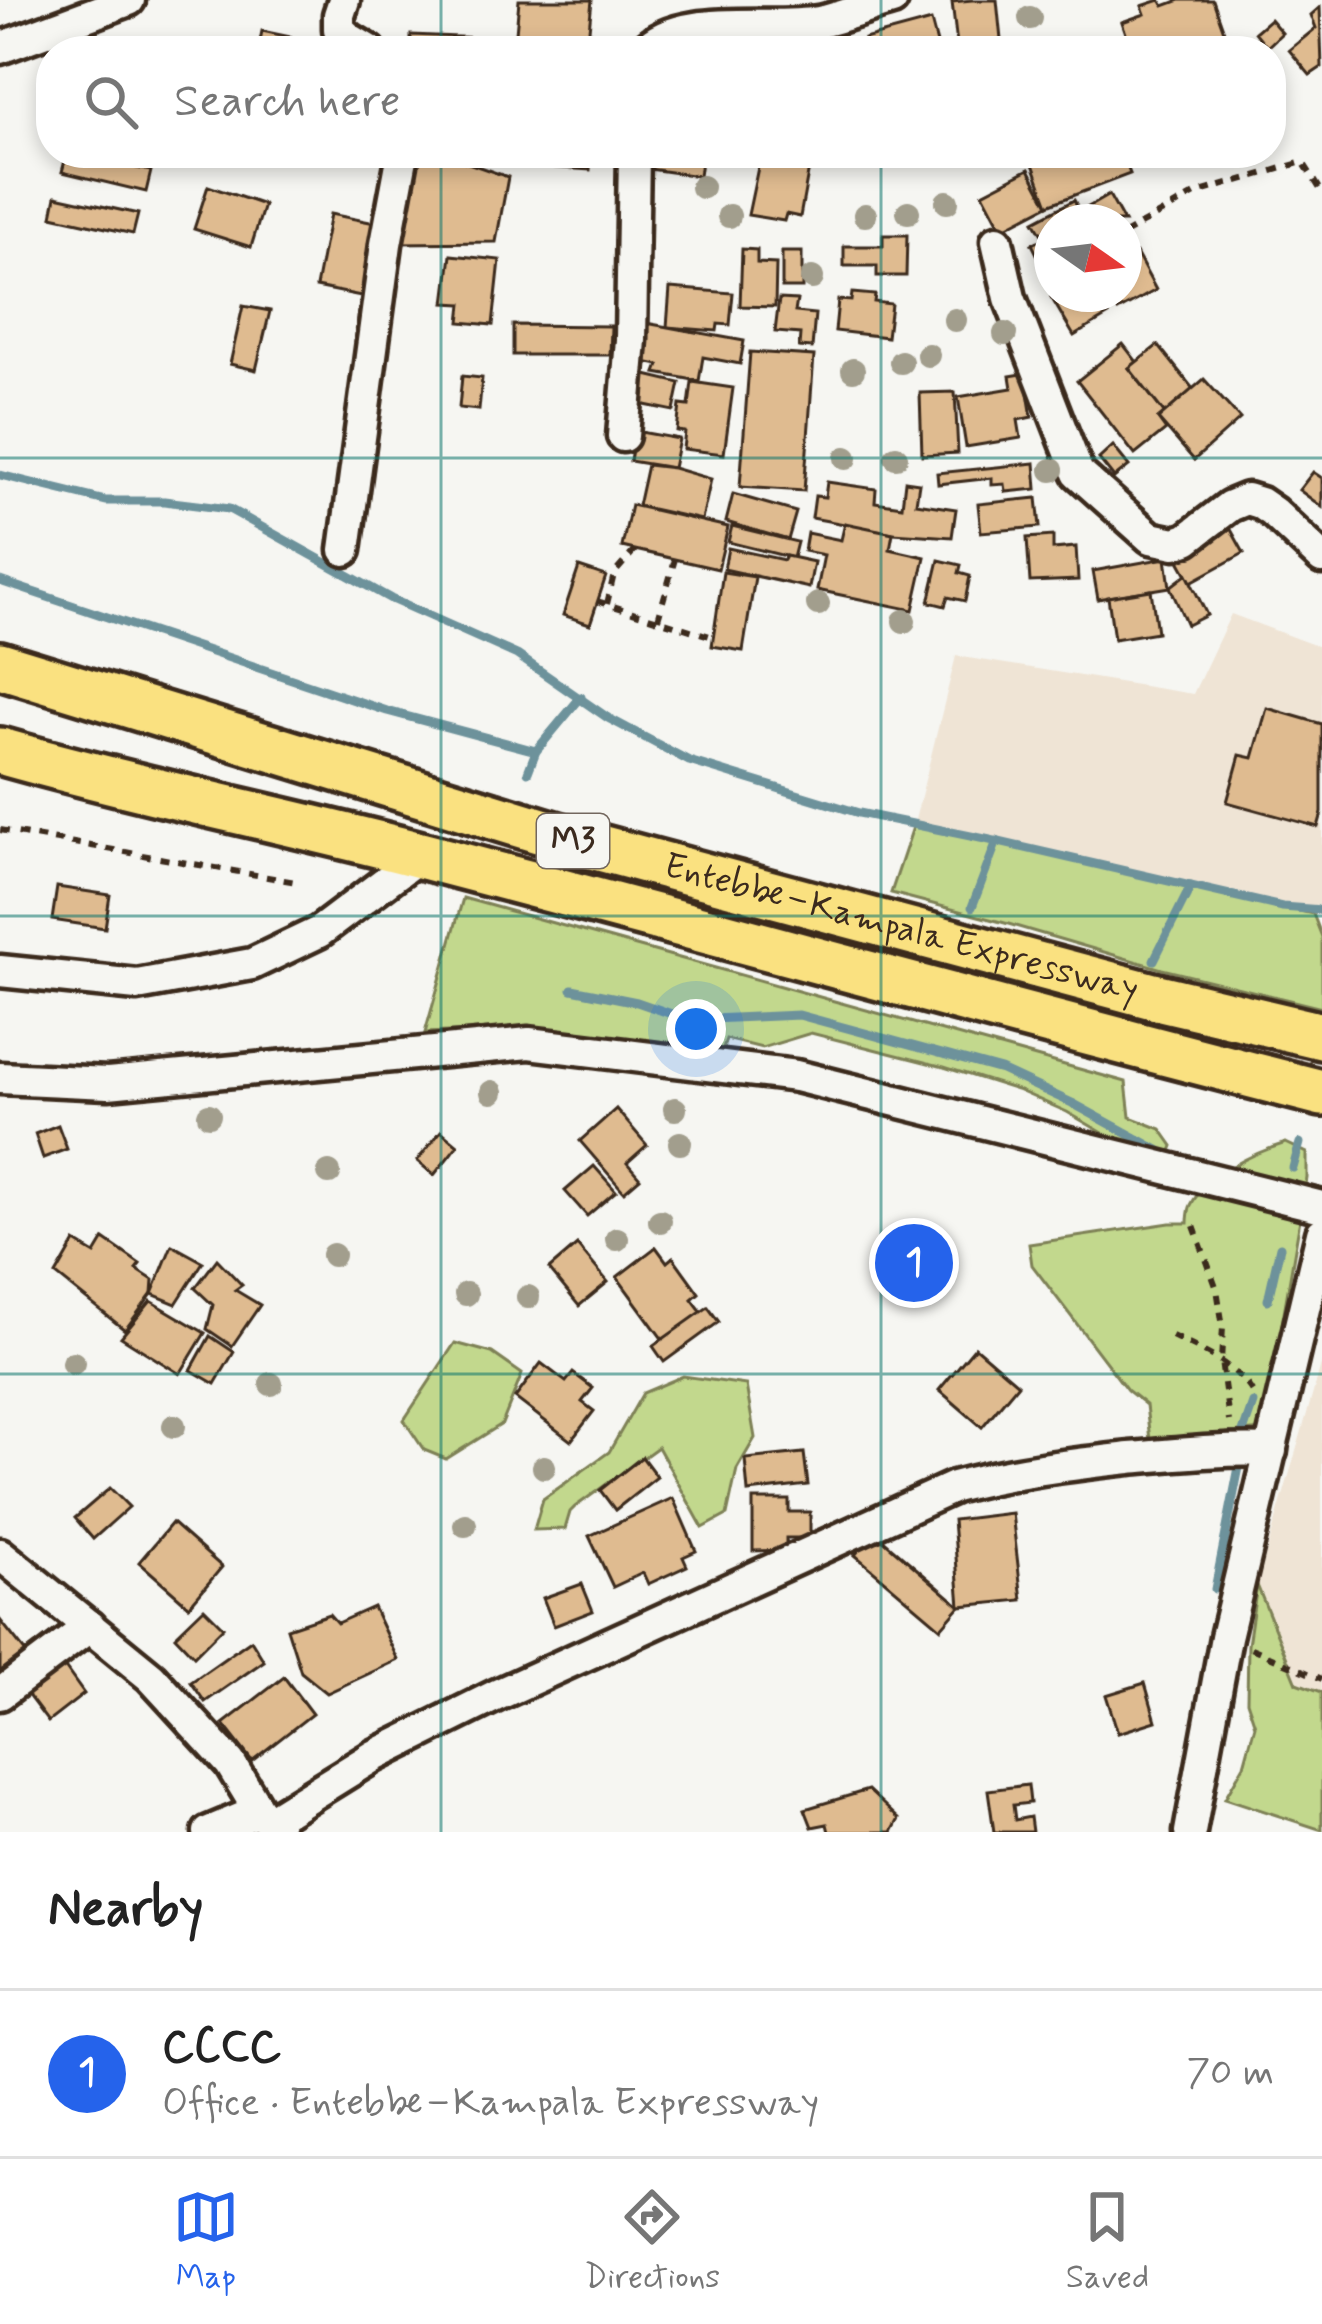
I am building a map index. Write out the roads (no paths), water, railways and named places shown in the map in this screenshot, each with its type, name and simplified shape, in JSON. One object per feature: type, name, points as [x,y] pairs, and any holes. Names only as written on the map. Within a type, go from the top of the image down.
[{"type":"highway","name":"Entebbe–Kampala Expressway","points":[[0,665],[581,843],[1322,1036]]},
{"type":"highway","name":"Entebbe–Kampala Expressway","points":[[0,751],[107,782],[422,855],[1322,1093]]},
{"type":"street","points":[[0,48],[129,0]]},
{"type":"street","points":[[344,0],[339,28],[346,36]]},
{"type":"street","points":[[667,36],[685,30],[821,22],[892,0]]},
{"type":"street","points":[[345,550],[400,168]]},
{"type":"street","points":[[623,436],[631,340],[634,168]]},
{"type":"street","points":[[997,241],[1010,298],[1078,473],[1151,538],[1175,543],[1186,539],[1247,499],[1273,512],[1322,558]]},
{"type":"street","points":[[0,971],[137,985],[252,964],[319,932],[422,855]]},
{"type":"street","points":[[0,1078],[108,1083],[529,1043],[796,1076],[1322,1207]]},
{"type":"street","points":[[1190,1832],[1226,1637],[1322,1233]]},
{"type":"street","points":[[209,1832],[269,1822],[374,1756],[497,1695],[954,1487],[1047,1467],[1235,1449],[1271,1451]]},
{"type":"street","points":[[0,1554],[152,1677],[230,1762],[269,1822]]},
{"type":"street","points":[[0,1694],[90,1626]]},
{"type":"waterway","points":[[0,475],[106,501],[164,501],[229,509],[391,599],[517,655],[608,718],[689,761],[859,813],[1282,907],[1322,910]]},
{"type":"waterway","points":[[0,581],[387,711],[536,751]]},
{"type":"waterway","points":[[528,772],[536,751],[581,697]]},
{"type":"waterway","points":[[972,907],[997,841]]},
{"type":"waterway","points":[[1154,960],[1191,886]]},
{"type":"waterway","points":[[572,989],[637,1002],[689,1020],[799,1015],[1001,1070],[1169,1156]]},
{"type":"waterway","points":[[1293,1168],[1300,1143]]},
{"type":"waterway","points":[[1268,1300],[1280,1247]]},
{"type":"waterway","points":[[1243,1432],[1253,1403]]},
{"type":"waterway","points":[[1215,1589],[1240,1462]]},
{"type":"place","name":"CCCC","points":[[914,1263]]}]
